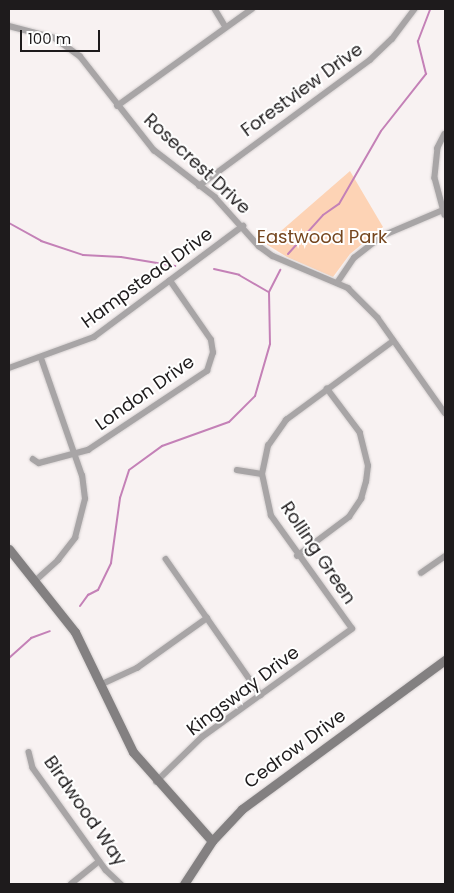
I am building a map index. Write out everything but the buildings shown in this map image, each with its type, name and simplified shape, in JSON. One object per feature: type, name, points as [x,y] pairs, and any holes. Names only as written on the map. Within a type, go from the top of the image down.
[{"type":"street","points":[[215,9],[226,27]]},
{"type":"street","points":[[117,106],[252,9]]},
{"type":"street","name":"Forestview Drive","points":[[199,186],[370,60],[392,39],[415,9]]},
{"type":"street","name":"Rosecrest Drive","points":[[9,26],[55,38],[69,47],[154,150],[215,197],[259,246],[273,256],[337,283],[367,306],[445,413]]},
{"type":"street","points":[[337,283],[354,258],[382,236],[444,212],[435,178],[435,163],[445,134]]},
{"type":"street","name":"Hampstead Drive","points":[[9,368],[42,358],[94,337],[243,226]]},
{"type":"street","name":"London Drive","points":[[33,459],[39,463],[88,450],[135,422],[203,374],[210,366],[214,353],[211,340],[170,281]]},
{"type":"street","name":"Rolling Green","points":[[352,629],[298,556],[271,515],[262,474],[274,436],[286,420],[393,341]]},
{"type":"street","points":[[35,581],[66,552],[81,524],[84,491],[42,358]]},
{"type":"street","points":[[298,556],[349,518],[361,499],[366,482],[368,466],[360,433],[327,389]]},
{"type":"street","points":[[237,470],[262,474]]},
{"type":"street","points":[[9,549],[75,632],[124,739],[156,782],[212,841]]},
{"type":"street","points":[[421,573],[445,556]]},
{"type":"street","points":[[166,560],[261,694]]},
{"type":"street","points":[[100,685],[138,668],[207,618]]},
{"type":"street","name":"Kingsway Drive","points":[[156,782],[202,737],[352,629]]},
{"type":"street","name":"Cedrow Drive","points":[[184,884],[212,841],[257,797],[445,660]]},
{"type":"street","name":"Birdwood Way","points":[[29,752],[33,768],[99,861],[121,884]]},
{"type":"street","points":[[71,884],[99,861]]},
{"type":"green space","name":"Eastwood Park","points":[[350,171],[383,227],[350,254],[333,277],[287,257],[266,244]]},
{"type":"waterway","points":[[288,254],[323,215],[339,204],[381,131],[426,74],[418,41],[430,9]]},
{"type":"waterway","points":[[9,223],[41,241],[83,255],[121,257],[175,266]]},
{"type":"waterway","points":[[214,269],[239,275],[269,292]]},
{"type":"waterway","points":[[80,606],[88,595],[98,590],[111,563],[120,498],[129,470],[162,446],[229,422],[255,396],[270,344],[269,292],[280,270]]},
{"type":"waterway","points":[[9,658],[31,638],[50,631]]}]
